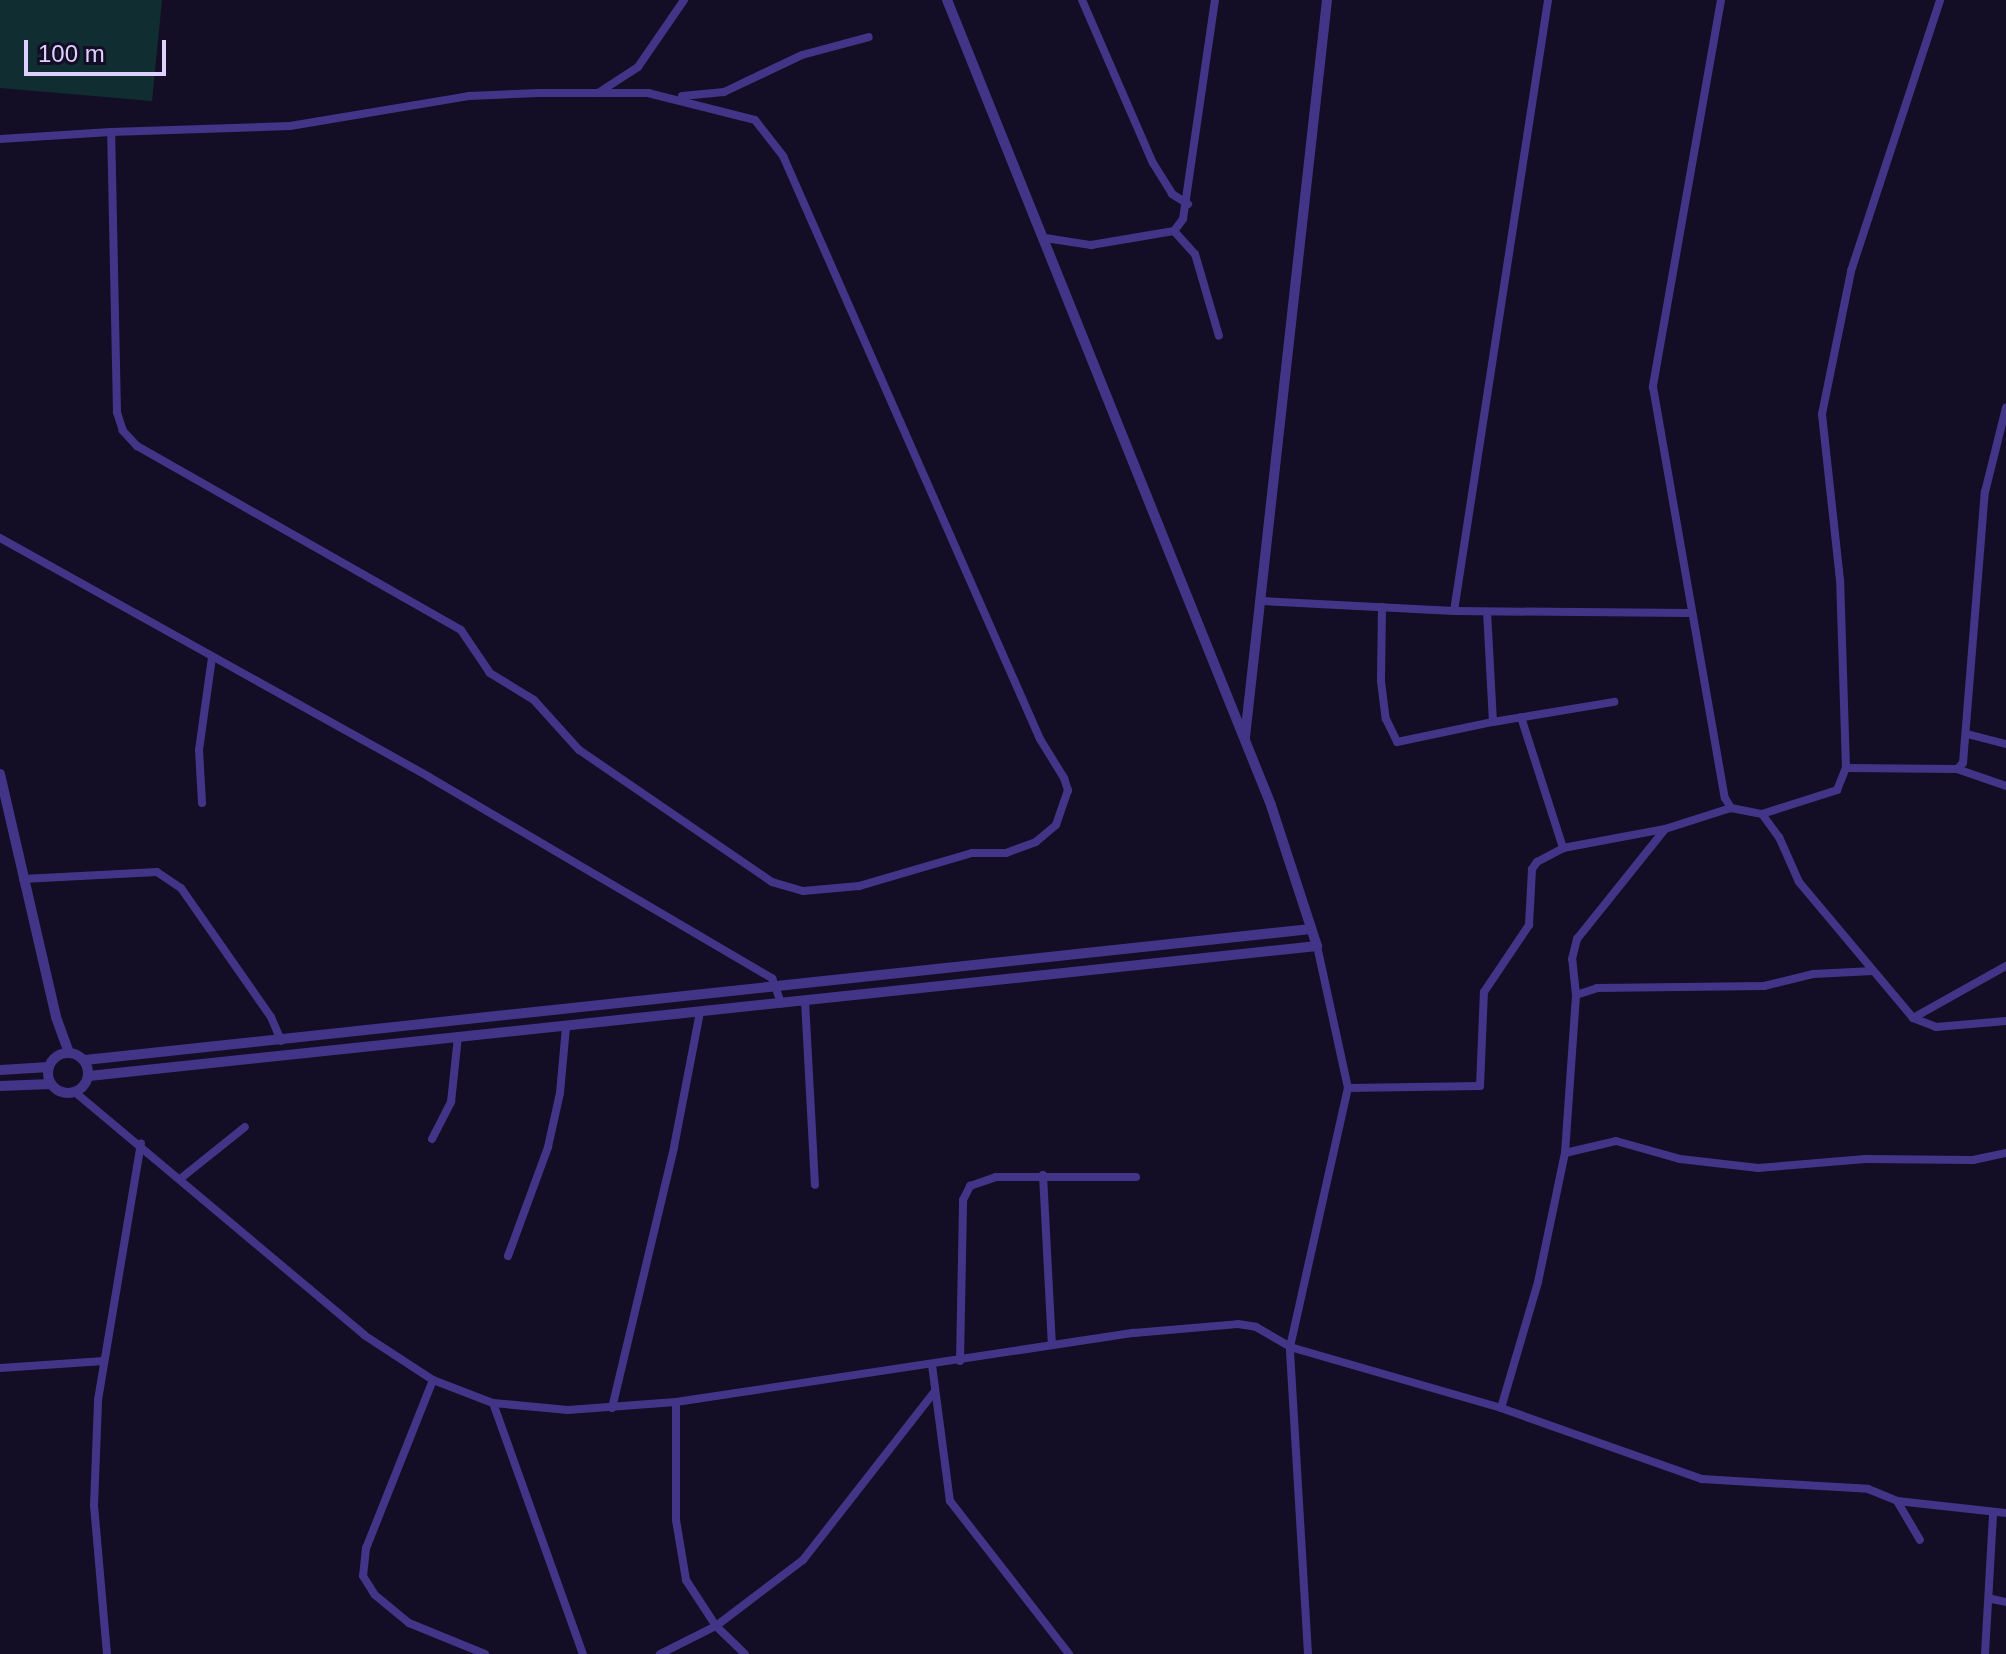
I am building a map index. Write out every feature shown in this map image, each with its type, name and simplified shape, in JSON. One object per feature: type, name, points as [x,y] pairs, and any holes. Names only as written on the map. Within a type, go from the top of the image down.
[{"type":"street","points":[[597,93],[638,67],[684,0]]},
{"type":"street","points":[[947,0],[1245,741],[1317,946],[1348,1088],[1290,1347],[1308,1654]]},
{"type":"street","points":[[1082,0],[1153,163],[1172,194],[1188,204]]},
{"type":"street","points":[[1174,231],[1188,204],[1215,0]]},
{"type":"street","points":[[1245,741],[1327,0]]},
{"type":"street","points":[[1454,611],[1548,0]]},
{"type":"street","points":[[1721,0],[1702,93],[1680,254],[1654,369],[1690,613],[1731,808]]},
{"type":"street","points":[[1348,1088],[1480,1086],[1484,992],[1529,925],[1532,869],[1563,848],[1665,829],[1731,808],[1762,814],[1837,790],[1846,768],[1840,580],[1822,414],[1851,271],[1940,0]]},
{"type":"street","points":[[0,139],[290,126],[469,96],[597,93],[673,97],[724,92],[802,55],[869,37]]},
{"type":"street","points":[[111,132],[117,412],[123,431],[137,446],[461,630],[490,673],[534,700],[579,750],[772,882],[803,891],[859,886],[972,853],[1006,853],[1036,842],[1056,825],[1068,790],[1064,778],[1040,739],[783,156],[755,120],[673,97]]},
{"type":"street","points":[[1045,238],[1091,245],[1174,231]]},
{"type":"street","points":[[1174,231],[1195,254],[1219,336]]},
{"type":"street","points":[[1957,769],[1967,734],[1985,492],[2006,408]]},
{"type":"street","points":[[0,538],[429,777],[772,978],[781,1003]]},
{"type":"street","points":[[1262,601],[1487,612],[1690,613]]},
{"type":"street","points":[[1382,607],[1381,681],[1386,719],[1397,742],[1614,702]]},
{"type":"street","points":[[1487,612],[1493,722]]},
{"type":"street","points":[[202,803],[199,750],[212,657]]},
{"type":"street","points":[[1521,717],[1563,848]]},
{"type":"street","points":[[1967,734],[2006,744]]},
{"type":"street","points":[[1846,768],[1957,769],[2006,786]]},
{"type":"street","points":[[0,774],[23,879],[69,1053]]},
{"type":"street","points":[[1762,814],[1779,837],[1799,882],[1913,1018],[1936,1027],[2006,1021]]},
{"type":"street","points":[[1501,1408],[1538,1282],[1565,1153],[1576,995],[1572,959],[1577,939],[1665,829]]},
{"type":"street","points":[[23,879],[157,872],[181,888],[271,1017],[281,1041]]},
{"type":"street","points":[[69,1053],[85,1060],[281,1041],[1311,929]]},
{"type":"street","points":[[76,1093],[89,1076],[1317,946]]},
{"type":"street","points":[[1913,1018],[2006,966]]},
{"type":"street","points":[[1576,995],[1597,988],[1764,986],[1813,974],[1873,971]]},
{"type":"street","points":[[805,1001],[815,1185]]},
{"type":"street","points":[[612,1408],[682,1109],[700,1012]]},
{"type":"street","points":[[508,1256],[548,1147],[560,1093],[566,1027]]},
{"type":"street","points":[[432,1139],[451,1102],[458,1037]]},
{"type":"street","points":[[0,1070],[49,1067],[69,1053]]},
{"type":"street","points":[[85,1060],[89,1076]]},
{"type":"street","points":[[49,1067],[51,1084]]},
{"type":"street","points":[[0,1086],[51,1084],[62,1093],[76,1093],[141,1144],[364,1335],[433,1380],[493,1403],[612,1408],[676,1402],[1209,1323],[1256,1327],[1290,1347],[1501,1408],[1702,1479],[1868,1489],[1897,1501],[1993,1515],[2006,1513]]},
{"type":"street","points":[[180,1179],[245,1127]]},
{"type":"street","points":[[1565,1153],[1616,1141],[1680,1159],[1758,1168],[1866,1159],[1973,1160],[2006,1153]]},
{"type":"street","points":[[107,1654],[94,1506],[104,1361],[141,1144]]},
{"type":"street","points":[[1043,1175],[1052,1345]]},
{"type":"street","points":[[960,1361],[963,1200],[970,1186],[996,1177],[1136,1177]]},
{"type":"street","points":[[0,1368],[104,1361]]},
{"type":"street","points":[[932,1365],[950,1501],[1069,1654]]},
{"type":"street","points":[[433,1380],[366,1548],[363,1576],[375,1595],[409,1623],[485,1654]]},
{"type":"street","points":[[660,1654],[716,1626],[803,1560],[935,1391]]},
{"type":"street","points":[[676,1402],[676,1520],[686,1580],[716,1626],[745,1654]]},
{"type":"street","points":[[493,1403],[583,1654]]},
{"type":"street","points":[[1897,1501],[1920,1540]]},
{"type":"street","points":[[1985,1654],[1992,1599],[1993,1515]]},
{"type":"street","points":[[1992,1599],[2006,1602]]},
{"type":"green space","points":[[0,0],[162,0],[152,101],[0,88]]}]
